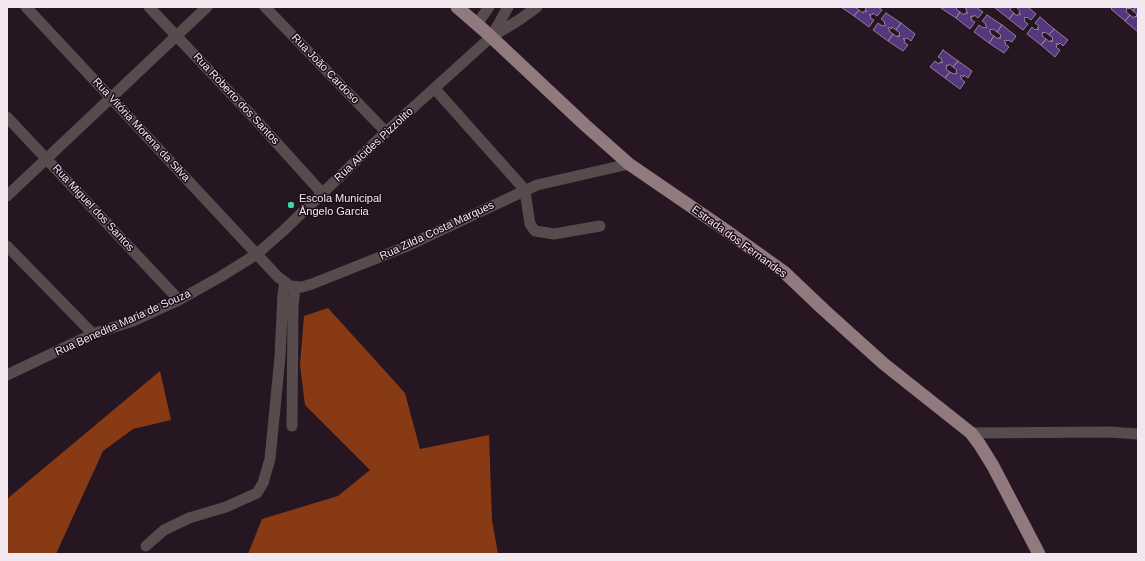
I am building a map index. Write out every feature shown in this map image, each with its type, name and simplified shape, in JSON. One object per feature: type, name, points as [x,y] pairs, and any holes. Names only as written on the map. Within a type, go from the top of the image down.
[{"type":"main road","name":"Estrada dos Fernandes","points":[[457,7],[629,164],[784,272],[884,364],[971,433],[980,444],[993,466],[1039,554]]},
{"type":"street","name":"Rua Vitória Morena da Silva","points":[[26,7],[257,254]]},
{"type":"street","name":"Rua Roberto dos Santos","points":[[149,7],[256,120],[322,193]]},
{"type":"street","points":[[7,196],[207,7]]},
{"type":"street","name":"Rua João Cardoso","points":[[265,7],[386,132]]},
{"type":"street","points":[[477,24],[489,7]]},
{"type":"street","points":[[491,37],[508,7]]},
{"type":"street","points":[[491,37],[537,7]]},
{"type":"street","name":"Rua Alcides Pizzolito","points":[[257,254],[386,132],[491,37]]},
{"type":"street","points":[[435,89],[525,190],[530,224],[535,231],[554,234],[600,226]]},
{"type":"street","name":"Rua Miguel dos Santos","points":[[7,117],[179,300]]},
{"type":"street","name":"Rua Zilda Costa Marques","points":[[290,285],[302,287],[312,284],[405,247],[537,185],[629,164]]},
{"type":"street","points":[[7,246],[93,334]]},
{"type":"street","points":[[257,254],[278,277],[290,285],[293,307],[292,426]]},
{"type":"street","name":"Rua Benedita Maria de Souza","points":[[7,375],[93,334],[133,321],[179,300],[257,254]]},
{"type":"street","points":[[146,546],[164,530],[189,518],[226,506],[256,493],[263,482],[270,458],[280,357],[283,294],[290,285]]},
{"type":"street","points":[[971,433],[1110,432],[1138,434]]},
{"type":"shaded area","points":[[328,308],[405,393],[420,449],[489,435],[492,520],[498,554],[248,554],[262,519],[338,496],[370,470],[305,405],[300,365],[304,316]]},
{"type":"shaded area","points":[[160,371],[171,420],[133,429],[103,451],[56,554],[7,554],[7,499]]},
{"type":"building","points":[[841,7],[855,7],[859,10],[854,16]]},
{"type":"building","points":[[864,7],[878,7],[882,10],[877,16],[873,13],[872,15],[869,15],[871,16],[870,18],[874,20],[869,27],[854,16],[859,10],[863,13],[864,11],[866,12],[866,8]]},
{"type":"building","points":[[941,7],[956,7],[956,9],[960,12],[956,18]]},
{"type":"building","points":[[964,7],[976,7],[983,12],[978,18],[974,15],[973,17],[970,17],[972,18],[971,20],[975,22],[970,29],[956,18],[960,12],[964,15],[965,13],[968,13]]},
{"type":"building","points":[[994,7],[1009,7],[1014,13],[1009,19]]},
{"type":"building","points":[[1028,7],[1036,14],[1031,20],[1027,17],[1024,18],[1024,21],[1028,24],[1023,30],[1009,19],[1014,13],[1017,16],[1018,14],[1021,14],[1019,13],[1020,11],[1017,8]]},
{"type":"building","points":[[1113,7],[1136,7],[1133,11],[1130,8],[1126,9],[1126,12],[1130,15],[1125,21],[1111,9]]},
{"type":"building","points":[[1136,7],[1138,7],[1138,32],[1125,21],[1130,15],[1134,18],[1137,16],[1137,14],[1133,11]]},
{"type":"building","points":[[886,13],[901,23],[896,30],[889,27],[889,31],[893,34],[888,41],[873,30],[878,23],[882,26],[886,25],[881,19]]},
{"type":"building","points":[[987,15],[1002,25],[997,32],[993,29],[989,31],[994,36],[989,43],[974,32],[979,25],[983,28],[987,27],[982,21]]},
{"type":"building","points":[[1040,17],[1054,29],[1049,35],[1045,32],[1042,33],[1042,36],[1046,39],[1041,45],[1027,34],[1032,27],[1035,30],[1039,29],[1037,28],[1039,26],[1035,23]]},
{"type":"building","points":[[901,23],[915,34],[911,41],[907,38],[903,39],[908,45],[903,51],[888,41],[893,34],[897,37],[898,35],[899,37],[900,33],[896,30]]},
{"type":"building","points":[[1002,25],[1016,36],[1012,42],[1008,40],[1004,41],[1009,47],[1004,53],[989,43],[994,36],[998,39],[999,37],[1000,39],[1001,35],[997,32]]},
{"type":"building","points":[[1054,29],[1068,40],[1063,46],[1060,43],[1058,45],[1057,43],[1056,47],[1060,50],[1055,57],[1041,45],[1046,39],[1050,42],[1051,40],[1052,42],[1053,38],[1049,35]]},
{"type":"building","points":[[943,50],[958,61],[953,67],[949,64],[946,66],[946,69],[950,72],[945,78],[930,67],[935,61],[939,64],[940,62],[943,62],[941,61],[942,59],[938,57]]},
{"type":"building","points":[[958,61],[972,71],[968,78],[961,75],[961,79],[965,82],[960,89],[945,78],[950,72],[954,74],[957,73],[957,70],[953,67]]},
{"type":"place","name":"Escola Municipal Ângelo Garcia","points":[[291,205]]}]
